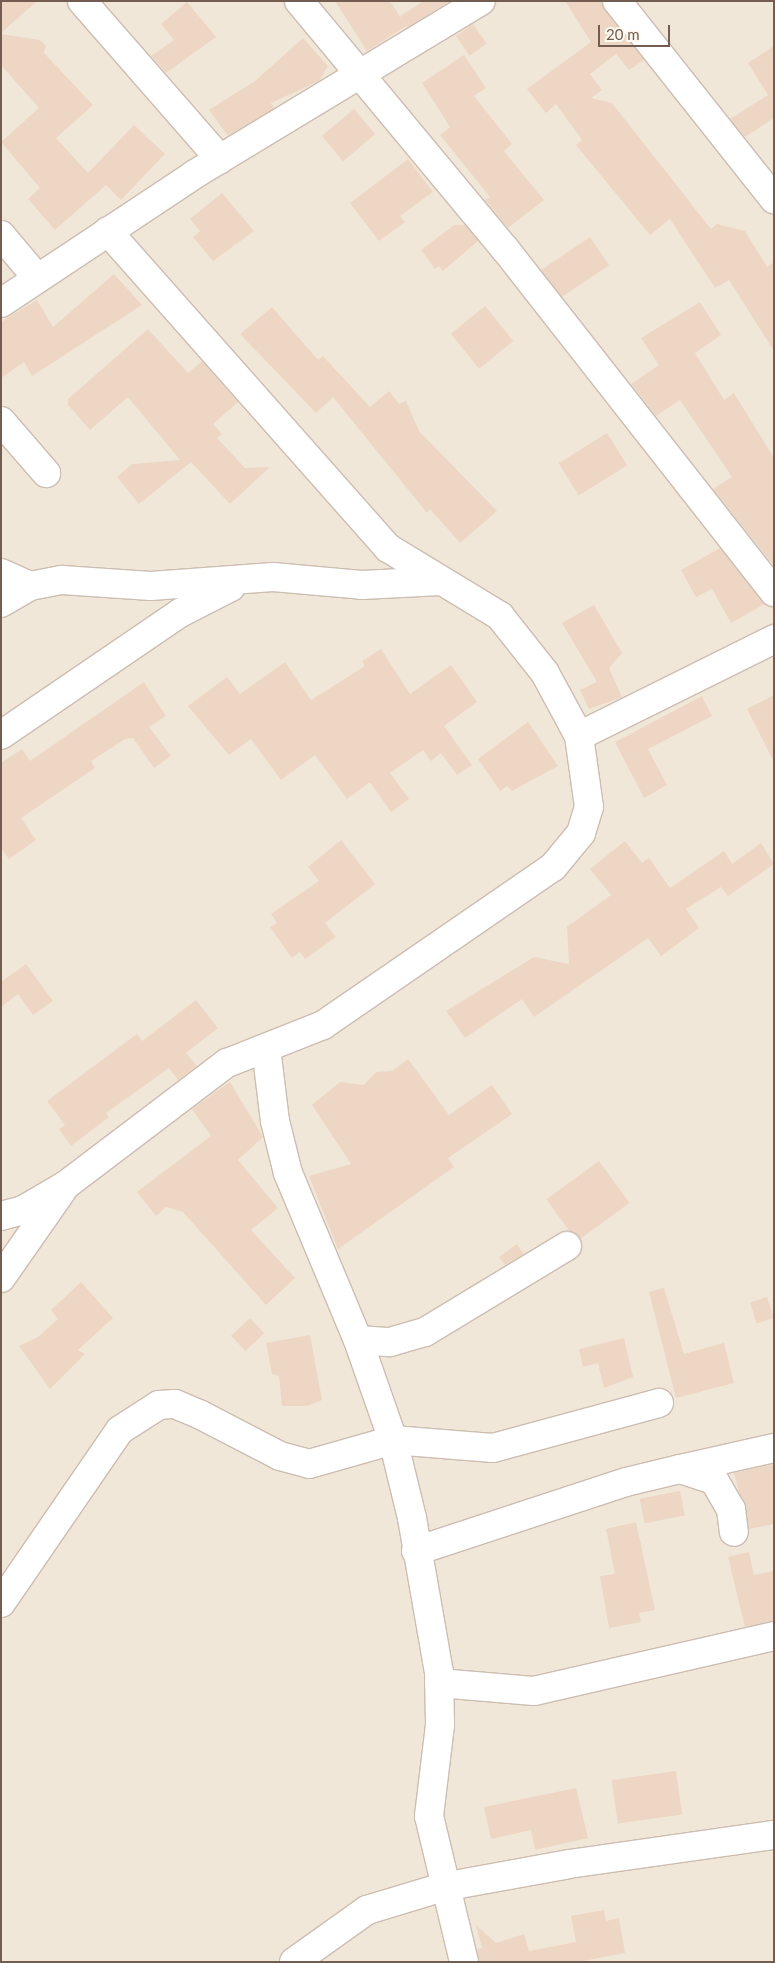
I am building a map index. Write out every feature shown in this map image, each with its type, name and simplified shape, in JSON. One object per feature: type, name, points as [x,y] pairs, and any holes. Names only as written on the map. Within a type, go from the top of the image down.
[{"type":"street","points":[[82,1],[220,160]]},
{"type":"street","points":[[299,1],[359,76],[505,249],[774,592]]},
{"type":"street","points":[[1,302],[220,160],[482,1]]},
{"type":"street","points":[[617,1],[774,198]]},
{"type":"street","points":[[1,1216],[23,1210],[66,1184],[227,1063],[323,1025],[553,868],[581,833],[589,807],[579,736],[545,673],[500,616],[470,594],[441,581],[388,548],[108,231]]},
{"type":"street","points":[[1,235],[38,279]]},
{"type":"street","points":[[1,421],[46,472]]},
{"type":"street","points":[[1,573],[30,586]]},
{"type":"street","points":[[1,603],[30,586],[62,580],[151,586],[243,582],[273,577],[362,585],[441,581]]},
{"type":"street","points":[[1,735],[180,613],[243,582]]},
{"type":"street","points":[[579,736],[774,639]]},
{"type":"street","points":[[266,1048],[275,1121],[288,1173],[358,1340],[393,1440],[416,1551],[440,1684],[440,1725],[429,1816],[443,1887],[464,1962]]},
{"type":"street","points":[[1,1278],[66,1184]]},
{"type":"street","points":[[358,1340],[390,1342],[425,1332],[567,1246]]},
{"type":"street","points":[[1,1603],[120,1430],[159,1405],[175,1404],[199,1414],[280,1456],[309,1464],[393,1440],[493,1448],[659,1404]]},
{"type":"street","points":[[416,1551],[626,1482],[774,1448]]},
{"type":"street","points":[[680,1469],[714,1480],[731,1509],[734,1532]]},
{"type":"street","points":[[440,1684],[534,1691],[774,1636]]},
{"type":"street","points":[[294,1962],[367,1910],[443,1887],[569,1864],[774,1835]]},
{"type":"shaded area","points":[[1,1],[774,1],[774,1962],[1,1962]]},
{"type":"building","points":[[1,1],[37,1],[1,33]]},
{"type":"building","points":[[335,1],[390,1],[406,26],[367,51]]},
{"type":"building","points":[[424,1],[450,1],[407,28],[400,16]]},
{"type":"building","points":[[565,1],[602,1],[644,60],[629,70],[616,54],[590,74],[602,90],[591,98],[612,103],[711,229],[717,224],[745,231],[767,267],[774,262],[774,351],[729,280],[715,288],[670,219],[650,235],[576,145],[582,140],[556,104],[546,113],[527,89],[591,42]]},
{"type":"building","points":[[187,2],[216,37],[166,73],[151,56],[174,40],[161,24]]},
{"type":"building","points":[[473,24],[487,44],[470,56],[456,36]]},
{"type":"building","points":[[1,34],[40,40],[46,46],[44,53],[93,105],[56,138],[88,173],[134,125],[165,154],[121,200],[106,185],[55,230],[28,199],[40,188],[1,142],[39,108],[1,65]]},
{"type":"building","points":[[303,38],[328,66],[319,81],[271,103],[274,108],[228,136],[209,110],[255,81]]},
{"type":"building","points":[[774,46],[774,118],[745,137],[730,119],[768,95],[748,63]]},
{"type":"building","points":[[464,55],[486,88],[474,96],[512,144],[504,151],[544,200],[508,228],[485,200],[490,197],[440,135],[450,127],[422,83]]},
{"type":"building","points":[[354,109],[375,134],[343,161],[322,136]]},
{"type":"building","points":[[408,159],[433,192],[400,216],[405,222],[379,241],[350,203]]},
{"type":"building","points":[[222,193],[254,231],[213,261],[193,237],[200,231],[190,219]]},
{"type":"building","points":[[454,225],[465,225],[478,241],[443,271],[439,266],[435,269],[421,250]]},
{"type":"building","points":[[590,237],[609,265],[560,298],[541,270]]},
{"type":"building","points":[[114,274],[142,305],[32,376],[24,362],[1,378],[1,322],[37,300],[53,327]]},
{"type":"building","points":[[700,302],[721,335],[695,353],[724,400],[734,393],[774,458],[774,566],[713,489],[732,477],[680,400],[656,416],[631,384],[659,365],[641,338]]},
{"type":"building","points":[[485,306],[513,341],[479,369],[451,334]]},
{"type":"building","points":[[272,307],[318,360],[323,356],[370,407],[389,391],[399,404],[406,401],[419,431],[497,511],[460,543],[430,509],[427,513],[333,397],[316,413],[240,334]]},
{"type":"building","points":[[148,329],[188,373],[202,361],[238,402],[213,424],[222,434],[217,438],[245,468],[270,467],[230,504],[191,462],[139,504],[117,477],[132,464],[180,460],[128,397],[90,430],[68,405],[68,399]]},
{"type":"building","points":[[607,433],[627,465],[579,495],[559,463]]},
{"type":"building","points":[[720,548],[765,604],[731,623],[712,589],[696,597],[681,570]]},
{"type":"building","points":[[594,605],[622,653],[609,668],[622,697],[589,709],[580,690],[597,682],[562,623]]},
{"type":"building","points":[[381,649],[410,694],[451,665],[477,702],[444,726],[472,765],[457,775],[441,753],[431,761],[423,750],[390,773],[409,799],[391,812],[370,782],[347,799],[315,755],[281,780],[251,739],[229,755],[188,706],[227,677],[240,694],[285,662],[311,700],[365,666],[362,661]]},
{"type":"building","points":[[144,682],[166,716],[149,727],[171,756],[154,768],[133,738],[125,739],[91,761],[95,768],[21,818],[36,840],[9,859],[1,848],[1,763],[22,749],[30,761]]},
{"type":"building","points":[[774,695],[774,762],[747,709]]},
{"type":"building","points":[[702,696],[712,716],[648,749],[667,785],[644,798],[615,742]]},
{"type":"building","points":[[528,722],[558,766],[512,791],[507,786],[500,791],[478,759]]},
{"type":"building","points":[[341,840],[375,884],[325,923],[336,937],[305,959],[300,952],[292,958],[270,927],[277,923],[271,914],[319,881],[308,867]]},
{"type":"building","points":[[625,841],[642,863],[649,858],[670,888],[724,851],[732,864],[761,843],[774,864],[728,896],[721,887],[686,909],[699,928],[661,956],[648,938],[534,1017],[522,999],[465,1038],[446,1011],[534,957],[569,964],[567,927],[611,895],[590,869]]},
{"type":"building","points":[[26,964],[53,1001],[33,1015],[18,994],[1,1007],[1,982]]},
{"type":"building","points":[[196,1000],[218,1028],[186,1053],[197,1066],[178,1080],[169,1068],[106,1113],[109,1117],[71,1146],[59,1129],[65,1125],[47,1101],[137,1034],[142,1041]]},
{"type":"building","points":[[408,1059],[449,1115],[492,1085],[512,1114],[448,1158],[454,1167],[338,1249],[309,1176],[351,1164],[312,1105],[340,1082],[364,1085],[376,1072],[392,1071]]},
{"type":"building","points":[[230,1082],[263,1137],[238,1160],[278,1208],[251,1230],[295,1278],[266,1305],[183,1212],[166,1207],[156,1216],[137,1192],[211,1136],[192,1109]]},
{"type":"building","points":[[599,1161],[630,1203],[577,1241],[546,1199]]},
{"type":"building","points":[[517,1244],[524,1254],[505,1265],[499,1257]]},
{"type":"building","points":[[81,1282],[113,1318],[78,1350],[85,1354],[50,1389],[19,1346],[38,1337],[58,1319],[51,1310]]},
{"type":"building","points":[[664,1288],[684,1354],[724,1343],[734,1383],[676,1398],[649,1292]]},
{"type":"building","points":[[767,1297],[774,1318],[757,1323],[750,1303]]},
{"type":"building","points":[[250,1318],[264,1333],[245,1351],[231,1336]]},
{"type":"building","points":[[310,1335],[322,1400],[307,1406],[282,1406],[279,1376],[272,1374],[266,1343]]},
{"type":"building","points":[[624,1338],[633,1377],[604,1388],[598,1363],[583,1367],[579,1349]]},
{"type":"building","points":[[774,1464],[774,1524],[749,1529],[734,1473]]},
{"type":"building","points":[[680,1491],[685,1516],[645,1523],[640,1499]]},
{"type":"building","points":[[636,1522],[655,1610],[639,1613],[641,1622],[609,1628],[600,1576],[615,1574],[606,1529]]},
{"type":"building","points":[[749,1552],[754,1575],[774,1571],[774,1621],[745,1627],[728,1557]]},
{"type":"building","points":[[676,1771],[682,1815],[618,1824],[612,1780]]},
{"type":"building","points":[[576,1788],[588,1838],[535,1850],[531,1830],[491,1839],[484,1807]]},
{"type":"building","points":[[604,1910],[606,1921],[619,1918],[625,1953],[578,1962],[479,1962],[477,1949],[482,1948],[476,1925],[496,1943],[524,1934],[529,1951],[576,1942],[571,1916]]}]
